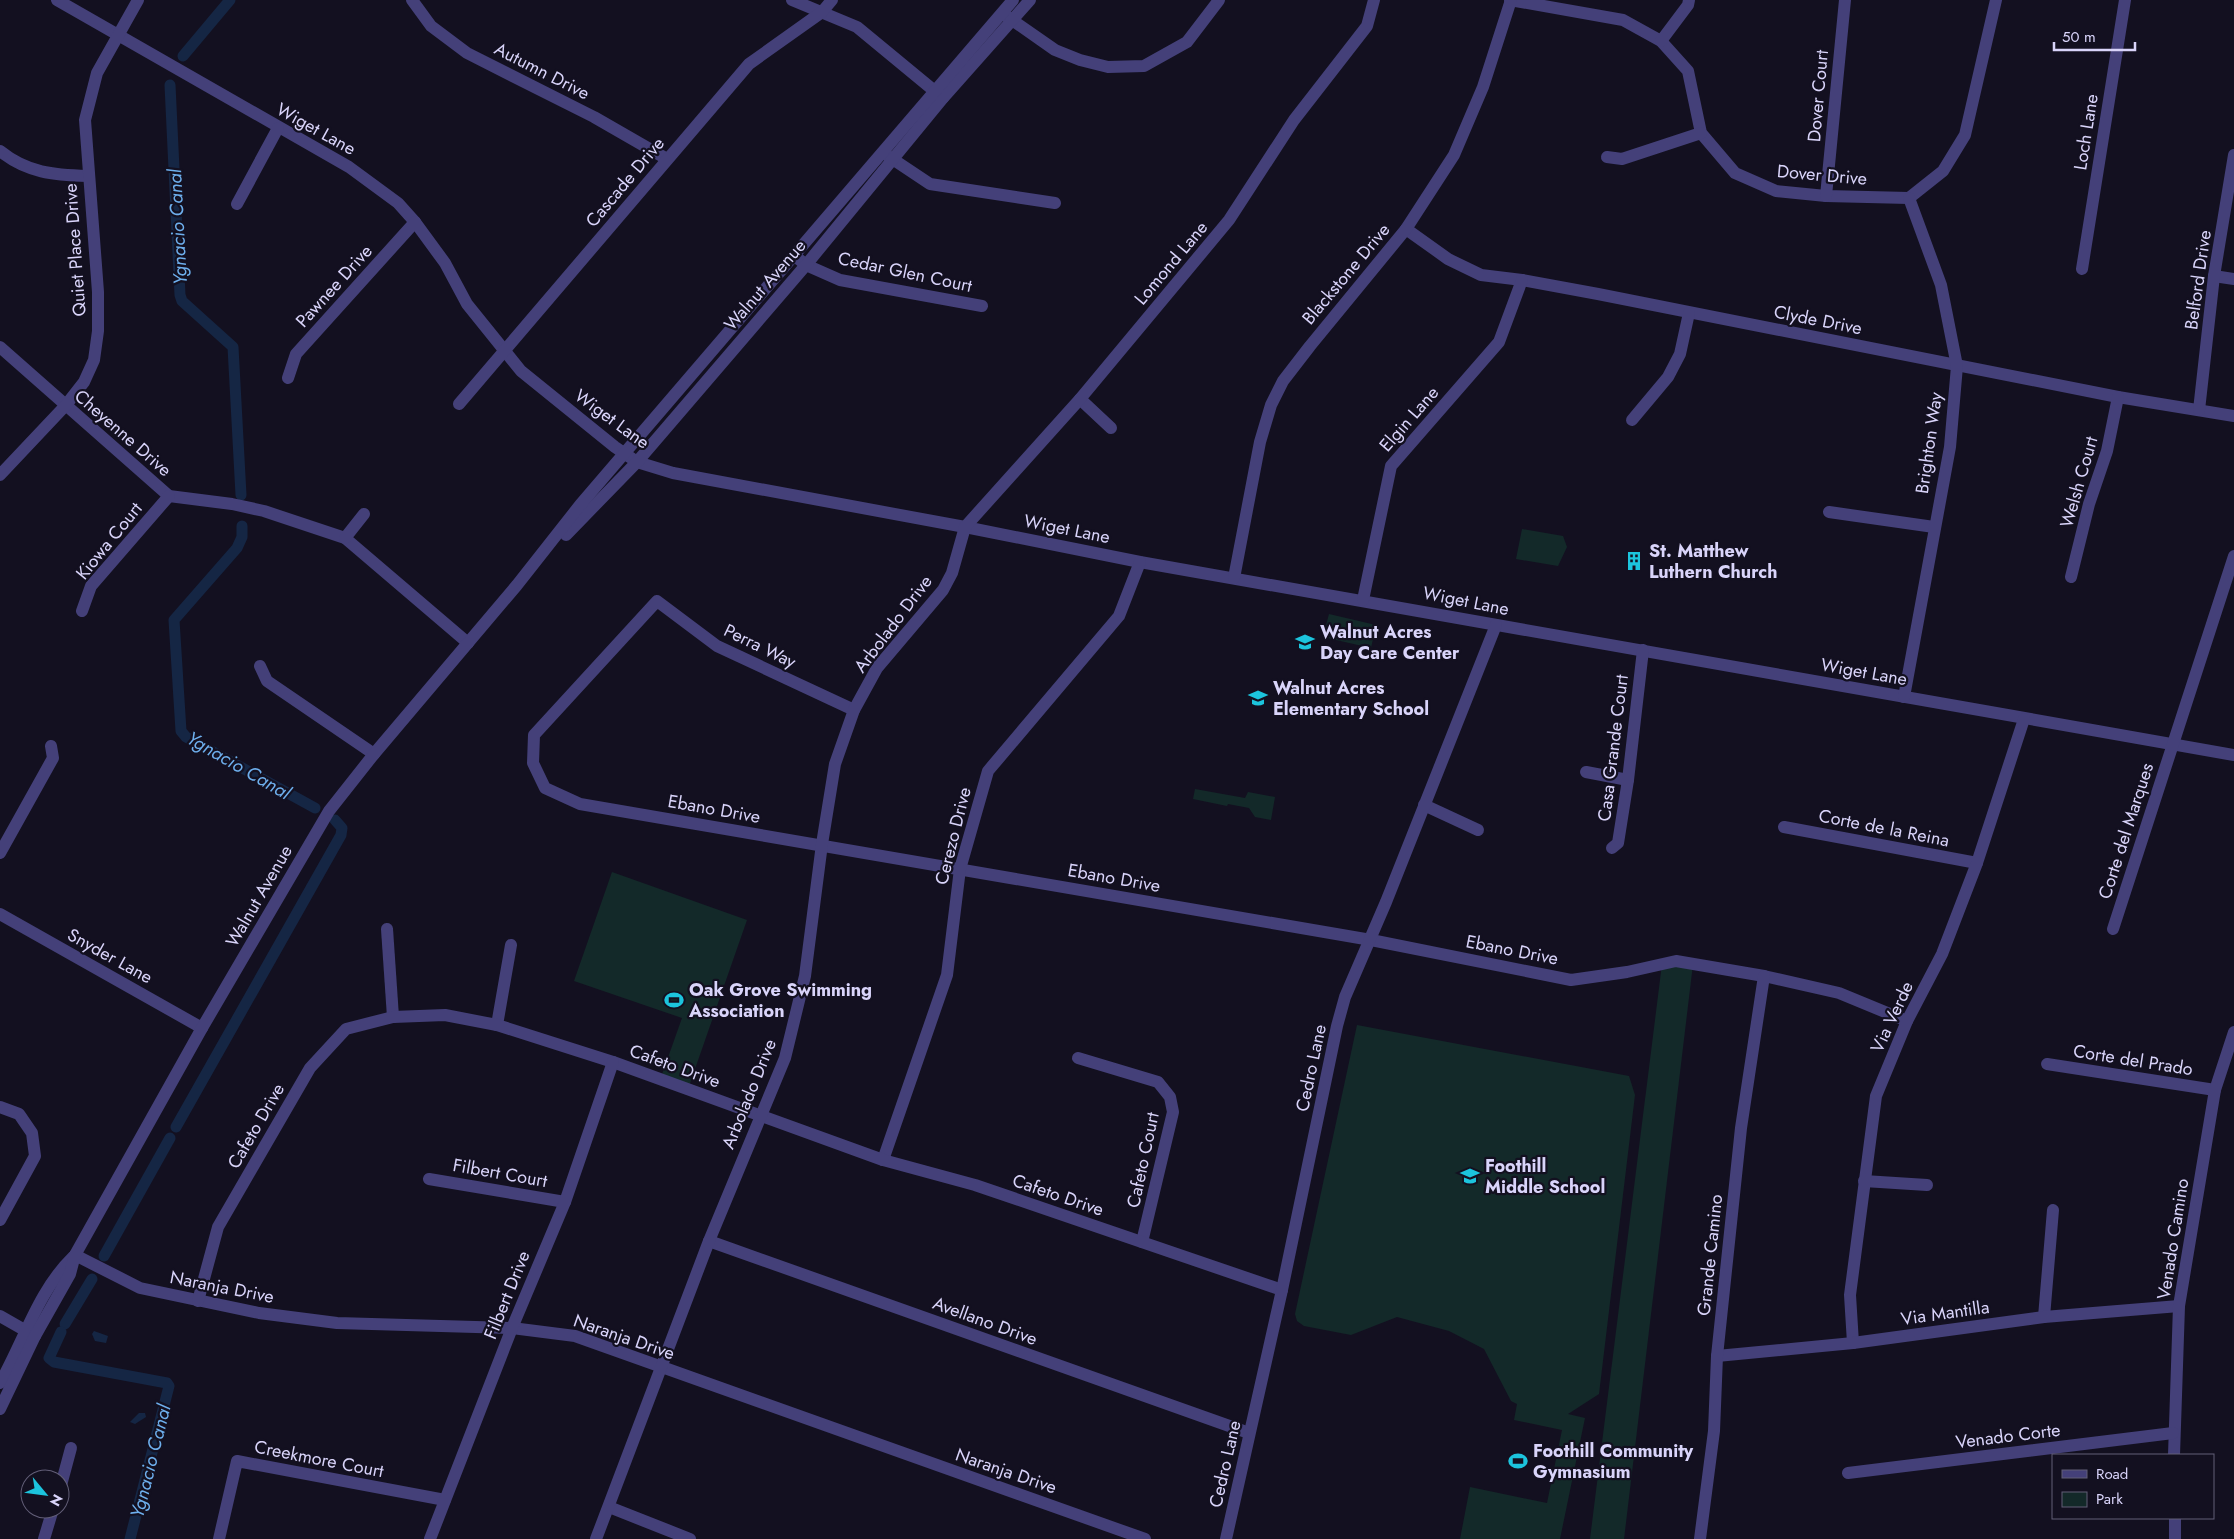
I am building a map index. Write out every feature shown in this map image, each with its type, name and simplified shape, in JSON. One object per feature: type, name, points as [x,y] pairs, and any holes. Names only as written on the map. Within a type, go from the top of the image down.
[{"type":"street","name":"Wiget Lane","points":[[57,0],[348,167],[376,185],[398,203],[415,222],[445,263],[467,304],[521,371],[637,462],[673,473],[965,527],[1140,562],[2234,755]]},
{"type":"street","name":"Quiet Place Drive","points":[[0,475],[66,405],[84,382],[94,360],[98,331],[98,292],[85,120],[93,82],[138,0]]},
{"type":"street","name":"Autumn Drive","points":[[412,0],[431,26],[467,53],[594,117],[667,159]]},
{"type":"street","points":[[792,0],[857,27],[939,94]]},
{"type":"street","name":"Cascade Drive","points":[[459,404],[749,64],[822,12],[832,0]]},
{"type":"street","name":"Walnut Avenue","points":[[517,585],[637,462],[806,265],[888,156],[1013,0]]},
{"type":"street","name":"Walnut Avenue","points":[[939,94],[1013,21],[1030,0]]},
{"type":"street","points":[[1002,13],[1055,50],[1080,60],[1108,67],[1144,66],[1186,42],[1219,0]]},
{"type":"street","name":"Lomond Lane","points":[[965,527],[1080,399],[1229,220],[1294,120],[1368,26],[1374,0]]},
{"type":"street","name":"Dover Drive","points":[[1511,0],[1622,20],[1661,41],[1688,71],[1701,133],[1735,173],[1776,191],[1826,196],[1909,198]]},
{"type":"street","name":"Blackstone Drive","points":[[1234,578],[1260,442],[1271,405],[1283,381],[1406,229],[1454,154],[1483,87],[1511,0]]},
{"type":"street","points":[[1661,41],[1688,5],[1689,0]]},
{"type":"street","name":"Dover Court","points":[[1826,196],[1845,0]]},
{"type":"street","points":[[1909,198],[1943,170],[1965,136],[1996,0]]},
{"type":"street","name":"Loch Lane","points":[[2082,269],[2125,0]]},
{"type":"street","points":[[237,204],[278,128]]},
{"type":"street","points":[[1607,157],[1622,159],[1701,133]]},
{"type":"street","points":[[0,151],[26,167],[52,175],[88,176]]},
{"type":"street","name":"Belford Drive","points":[[2199,410],[2214,276],[2234,155]]},
{"type":"street","points":[[888,156],[930,184],[1055,203]]},
{"type":"street","name":"Walnut Avenue","points":[[0,1383],[30,1333],[70,1274],[75,1255],[202,1028],[325,818],[374,754],[517,585],[580,505],[795,256],[888,156]]},
{"type":"street","name":"Brighton Way","points":[[1904,697],[1950,447],[1957,366],[1941,285],[1909,198]]},
{"type":"street","name":"Pawnee Drive","points":[[288,378],[296,354],[415,222]]},
{"type":"street","name":"Clyde Drive","points":[[1406,229],[1448,259],[1481,275],[1522,280],[2118,397],[2234,416]]},
{"type":"street","name":"Cedar Glen Court","points":[[795,256],[806,265],[840,280],[982,306]]},
{"type":"street","points":[[2214,276],[2234,279]]},
{"type":"street","name":"Elgin Lane","points":[[1363,600],[1391,466],[1499,342],[1522,280]]},
{"type":"street","points":[[1632,420],[1668,377],[1680,354],[1689,313]]},
{"type":"street","name":"Cheyenne Drive","points":[[0,347],[169,496],[232,504],[264,511],[345,538],[468,643]]},
{"type":"street","name":"Welsh Court","points":[[2072,577],[2089,504],[2108,451],[2118,397]]},
{"type":"street","points":[[1080,399],[1111,428]]},
{"type":"street","name":"Kiowa Court","points":[[82,611],[91,586],[169,496]]},
{"type":"street","points":[[1829,512],[1934,527]]},
{"type":"street","points":[[345,538],[364,514]]},
{"type":"street","name":"Arbolado Drive","points":[[596,1539],[709,1241],[785,1058],[804,976],[835,764],[854,710],[877,668],[943,590],[952,573],[965,527]]},
{"type":"street","points":[[2172,743],[2234,556]]},
{"type":"street","name":"Cerezo Drive","points":[[883,1160],[947,975],[960,869],[988,771],[1119,616],[1140,562]]},
{"type":"street","name":"Perra Way","points":[[657,601],[717,646],[854,710]]},
{"type":"street","name":"Ebano Drive","points":[[657,601],[534,735],[533,763],[545,788],[580,804],[822,844],[1370,940],[1571,980],[1627,972],[1676,961],[1764,976],[1839,993],[1907,1021]]},
{"type":"street","name":"Cedro Lane","points":[[1226,1539],[1282,1290],[1337,1026],[1345,997],[1370,940],[1496,625]]},
{"type":"street","name":"Casa Grande Court","points":[[1612,848],[1618,843],[1628,780],[1643,650]]},
{"type":"street","points":[[260,666],[267,681],[374,754]]},
{"type":"street","name":"Via Verde","points":[[1853,1343],[1850,1295],[1876,1096],[1907,1021],[1942,954],[1977,863],[2024,719]]},
{"type":"street","name":"Corte del Marques","points":[[2112,929],[2172,743]]},
{"type":"street","points":[[0,853],[53,758],[52,746]]},
{"type":"street","points":[[1586,772],[1628,780]]},
{"type":"street","points":[[1424,805],[1478,830]]},
{"type":"street","name":"Corte de la Reina","points":[[1784,827],[1977,863]]},
{"type":"street","name":"Snyder Lane","points":[[0,914],[202,1028]]},
{"type":"street","points":[[387,929],[393,1017]]},
{"type":"street","points":[[497,1025],[511,945]]},
{"type":"street","name":"Grande Camino","points":[[1700,1539],[1714,1431],[1717,1356],[1741,1128],[1764,976]]},
{"type":"street","name":"Cafeto Drive","points":[[198,1301],[218,1227],[310,1068],[346,1030],[393,1017],[445,1015],[497,1025],[613,1062],[761,1114],[883,1160],[975,1185],[1282,1290]]},
{"type":"street","name":"Venado Camino","points":[[2174,1454],[2173,1433],[2179,1306],[2215,1090],[2234,1032]]},
{"type":"street","name":"Cafeto Court","points":[[1078,1058],[1158,1082],[1170,1097],[1173,1112],[1142,1242]]},
{"type":"street","name":"Filbert Drive","points":[[430,1539],[512,1328],[565,1202],[613,1062]]},
{"type":"street","name":"Corte del Prado","points":[[2046,1064],[2215,1090]]},
{"type":"street","points":[[0,1107],[19,1114],[32,1133],[36,1156],[0,1220]]},
{"type":"street","name":"Filbert Court","points":[[429,1178],[565,1202]]},
{"type":"street","points":[[1864,1181],[1927,1185]]},
{"type":"street","points":[[2044,1317],[2053,1210]]},
{"type":"street","name":"Avellano Drive","points":[[709,1241],[1249,1433]]},
{"type":"street","name":"Naranja Drive","points":[[75,1255],[140,1288],[258,1313],[337,1323],[512,1328],[575,1336],[1145,1539]]},
{"type":"street","name":"Via Mantilla","points":[[1717,1356],[1853,1343],[2044,1317],[2179,1306]]},
{"type":"street","points":[[0,1316],[30,1333]]},
{"type":"street","name":"Walnut Avenue","points":[[0,1409],[30,1333]]},
{"type":"street","name":"Venado Corte","points":[[1848,1473],[2173,1433]]},
{"type":"street","points":[[65,1469],[71,1448]]},
{"type":"street","name":"Creekmore Court","points":[[219,1539],[237,1461],[445,1500]]},
{"type":"street","points":[[609,1507],[690,1539]]},
{"type":"street","points":[[44,1539],[51,1519]]},
{"type":"street","points":[[2175,1519],[2175,1539]]},
{"type":"green space","points":[[1522,529],[1563,536],[1567,547],[1558,566],[1516,559]]},
{"type":"green space","points":[[1329,614],[1376,625],[1371,648],[1323,637]]},
{"type":"green space","points":[[1195,789],[1245,798],[1248,792],[1275,797],[1271,820],[1255,817],[1249,808],[1228,804],[1227,806],[1193,799]]},
{"type":"green space","name":"Oak Grove Swimming Association","points":[[612,872],[747,920],[688,1089],[660,1080],[682,1018],[574,981]]},
{"type":"green space","points":[[1662,964],[1693,964],[1624,1539],[1590,1539]]},
{"type":"green space","points":[[1357,1025],[1629,1076],[1635,1095],[1599,1394],[1568,1414],[1585,1418],[1560,1539],[1460,1539],[1470,1487],[1547,1503],[1562,1430],[1514,1420],[1517,1404],[1511,1401],[1484,1349],[1449,1331],[1397,1317],[1351,1335],[1304,1326],[1297,1321],[1295,1314]]},
{"type":"water","points":[[94,1331],[108,1336],[106,1343],[95,1341],[92,1334]]},
{"type":"water","points":[[139,1413],[145,1413],[146,1417],[135,1424],[130,1422]]},
{"type":"waterway","name":"Ygnacio Canal","points":[[183,56],[230,0]]},
{"type":"waterway","name":"Ygnacio Canal","points":[[170,85],[180,295],[182,301],[233,347],[241,495]]},
{"type":"waterway","name":"Ygnacio Canal","points":[[242,526],[242,537],[237,548],[174,620],[181,731],[186,737],[315,808]]},
{"type":"waterway","name":"Ygnacio Canal","points":[[176,1127],[341,835],[342,828],[335,820]]},
{"type":"waterway","name":"Ygnacio Canal","points":[[104,1256],[170,1138]]},
{"type":"waterway","name":"Ygnacio Canal","points":[[65,1324],[92,1279]]},
{"type":"waterway","name":"Ygnacio Canal","points":[[61,1332],[49,1358],[54,1362],[167,1383],[169,1386],[130,1539]]},
{"type":"place","name":"St. Matthew Luthern Church","points":[[1634,561]]},
{"type":"place","name":"Walnut Acres Day Care Center","points":[[1305,642]]},
{"type":"place","name":"Walnut Acres Elementary School","points":[[1258,698]]},
{"type":"place","name":"Oak Grove Swimming Association","points":[[674,1000]]},
{"type":"place","name":"Foothill Middle School","points":[[1470,1176]]},
{"type":"place","name":"Foothill Community Gymnasium","points":[[1518,1461]]}]
